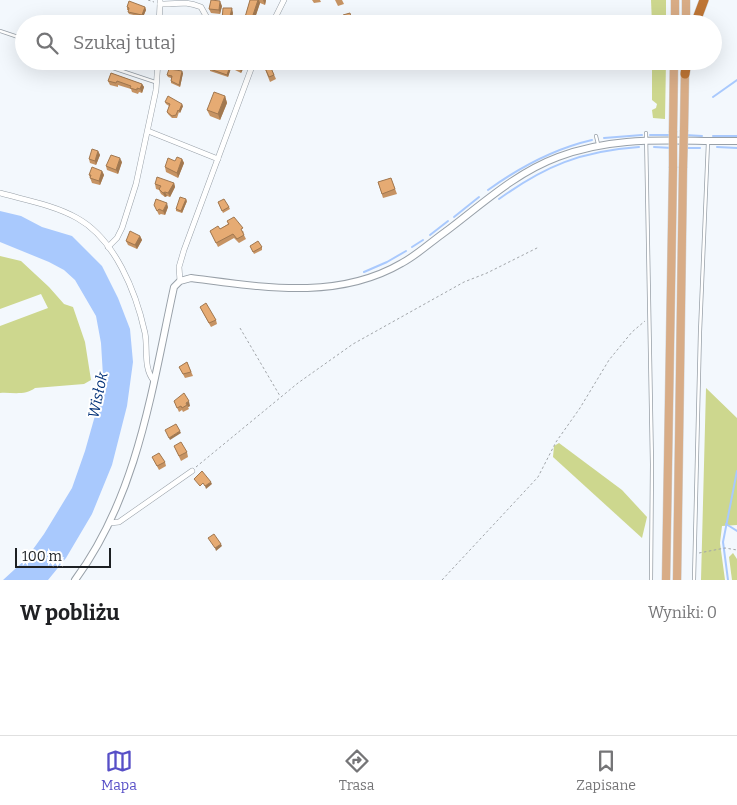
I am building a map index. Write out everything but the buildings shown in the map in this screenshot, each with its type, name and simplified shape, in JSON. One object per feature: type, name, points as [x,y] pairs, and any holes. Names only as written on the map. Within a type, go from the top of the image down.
[{"type":"highway","points":[[698,15],[704,0]]},
{"type":"highway","points":[[685,70],[685,74]]},
{"type":"main road","points":[[675,15],[676,0]]},
{"type":"main road","points":[[686,0],[686,15]]},
{"type":"main road","points":[[666,580],[674,70]]},
{"type":"main road","points":[[677,580],[685,74]]},
{"type":"street","points":[[276,15],[284,0]]},
{"type":"street","points":[[159,15],[160,2],[171,5],[190,2],[202,7],[206,15]]},
{"type":"street","points":[[108,247],[117,238],[122,228],[136,184],[148,131],[158,70]]},
{"type":"street","points":[[180,281],[179,267],[184,250],[251,70]]},
{"type":"street","points":[[148,131],[218,159]]},
{"type":"street","points":[[75,580],[110,523],[128,480],[154,381],[174,288],[180,281],[191,278],[294,288],[350,284],[402,263],[490,196],[534,167],[556,158],[598,144],[647,140],[737,141]]},
{"type":"street","points":[[0,193],[78,218],[101,238],[134,294],[146,339],[148,374],[154,381]]},
{"type":"street","points":[[110,523],[119,522],[192,470]]},
{"type":"lane","points":[[0,31],[15,36]]},
{"type":"lane","points":[[119,70],[157,83]]},
{"type":"lane","points":[[646,133],[650,318],[651,580]]},
{"type":"lane","points":[[596,136],[598,144]]},
{"type":"lane","points":[[694,580],[700,332],[708,142]]},
{"type":"path","points":[[192,470],[298,383],[354,344],[464,282],[540,247]]},
{"type":"path","points":[[442,580],[538,477],[556,442],[580,408],[609,360],[632,332],[650,318]]},
{"type":"path","points":[[240,328],[280,398]]},
{"type":"path","points":[[694,554],[725,548],[737,550]]},
{"type":"green space","points":[[651,0],[666,0],[666,15],[652,15]]},
{"type":"green space","points":[[652,70],[666,70],[665,119],[653,118],[652,110],[656,108],[657,104],[652,100]]},
{"type":"green space","points":[[0,256],[21,261],[64,304],[73,307],[85,342],[91,380],[84,384],[35,388],[22,393],[0,393],[0,326],[48,308],[41,294],[0,309]]},
{"type":"green space","points":[[706,388],[737,418],[737,525],[722,526],[720,543],[725,580],[701,580]]},
{"type":"green space","points":[[559,443],[622,490],[647,517],[642,538],[553,457],[554,446]]},
{"type":"green space","points":[[733,553],[737,559],[737,580],[732,580],[729,557]]},
{"type":"water","points":[[0,211],[21,216],[42,227],[72,236],[102,266],[118,298],[130,329],[133,362],[127,406],[112,465],[92,514],[66,558],[48,580],[3,580],[26,559],[44,534],[72,488],[98,405],[103,376],[101,343],[96,316],[75,280],[64,270],[49,262],[0,242]]},
{"type":"waterway","points":[[713,97],[737,80]]},
{"type":"waterway","points":[[604,138],[642,135]]},
{"type":"waterway","points":[[650,135],[671,135]]},
{"type":"waterway","points":[[685,135],[702,136]]},
{"type":"waterway","points":[[713,136],[737,136]]},
{"type":"waterway","points":[[488,190],[537,160],[564,148],[592,140]]},
{"type":"waterway","points":[[499,199],[516,187],[564,162],[599,152],[639,147]]},
{"type":"waterway","points":[[654,147],[672,148]]},
{"type":"waterway","points":[[717,147],[737,148]]},
{"type":"waterway","points":[[686,148],[700,148]]},
{"type":"waterway","points":[[454,217],[479,197]]},
{"type":"waterway","points":[[430,235],[448,221]]},
{"type":"waterway","points":[[412,247],[423,240]]},
{"type":"waterway","points":[[364,272],[406,251]]},
{"type":"waterway","points":[[728,580],[723,542],[737,471]]},
{"type":"waterway","points":[[726,524],[737,531]]},
{"type":"water label","name":"Wisłok","points":[[98,395]]}]
